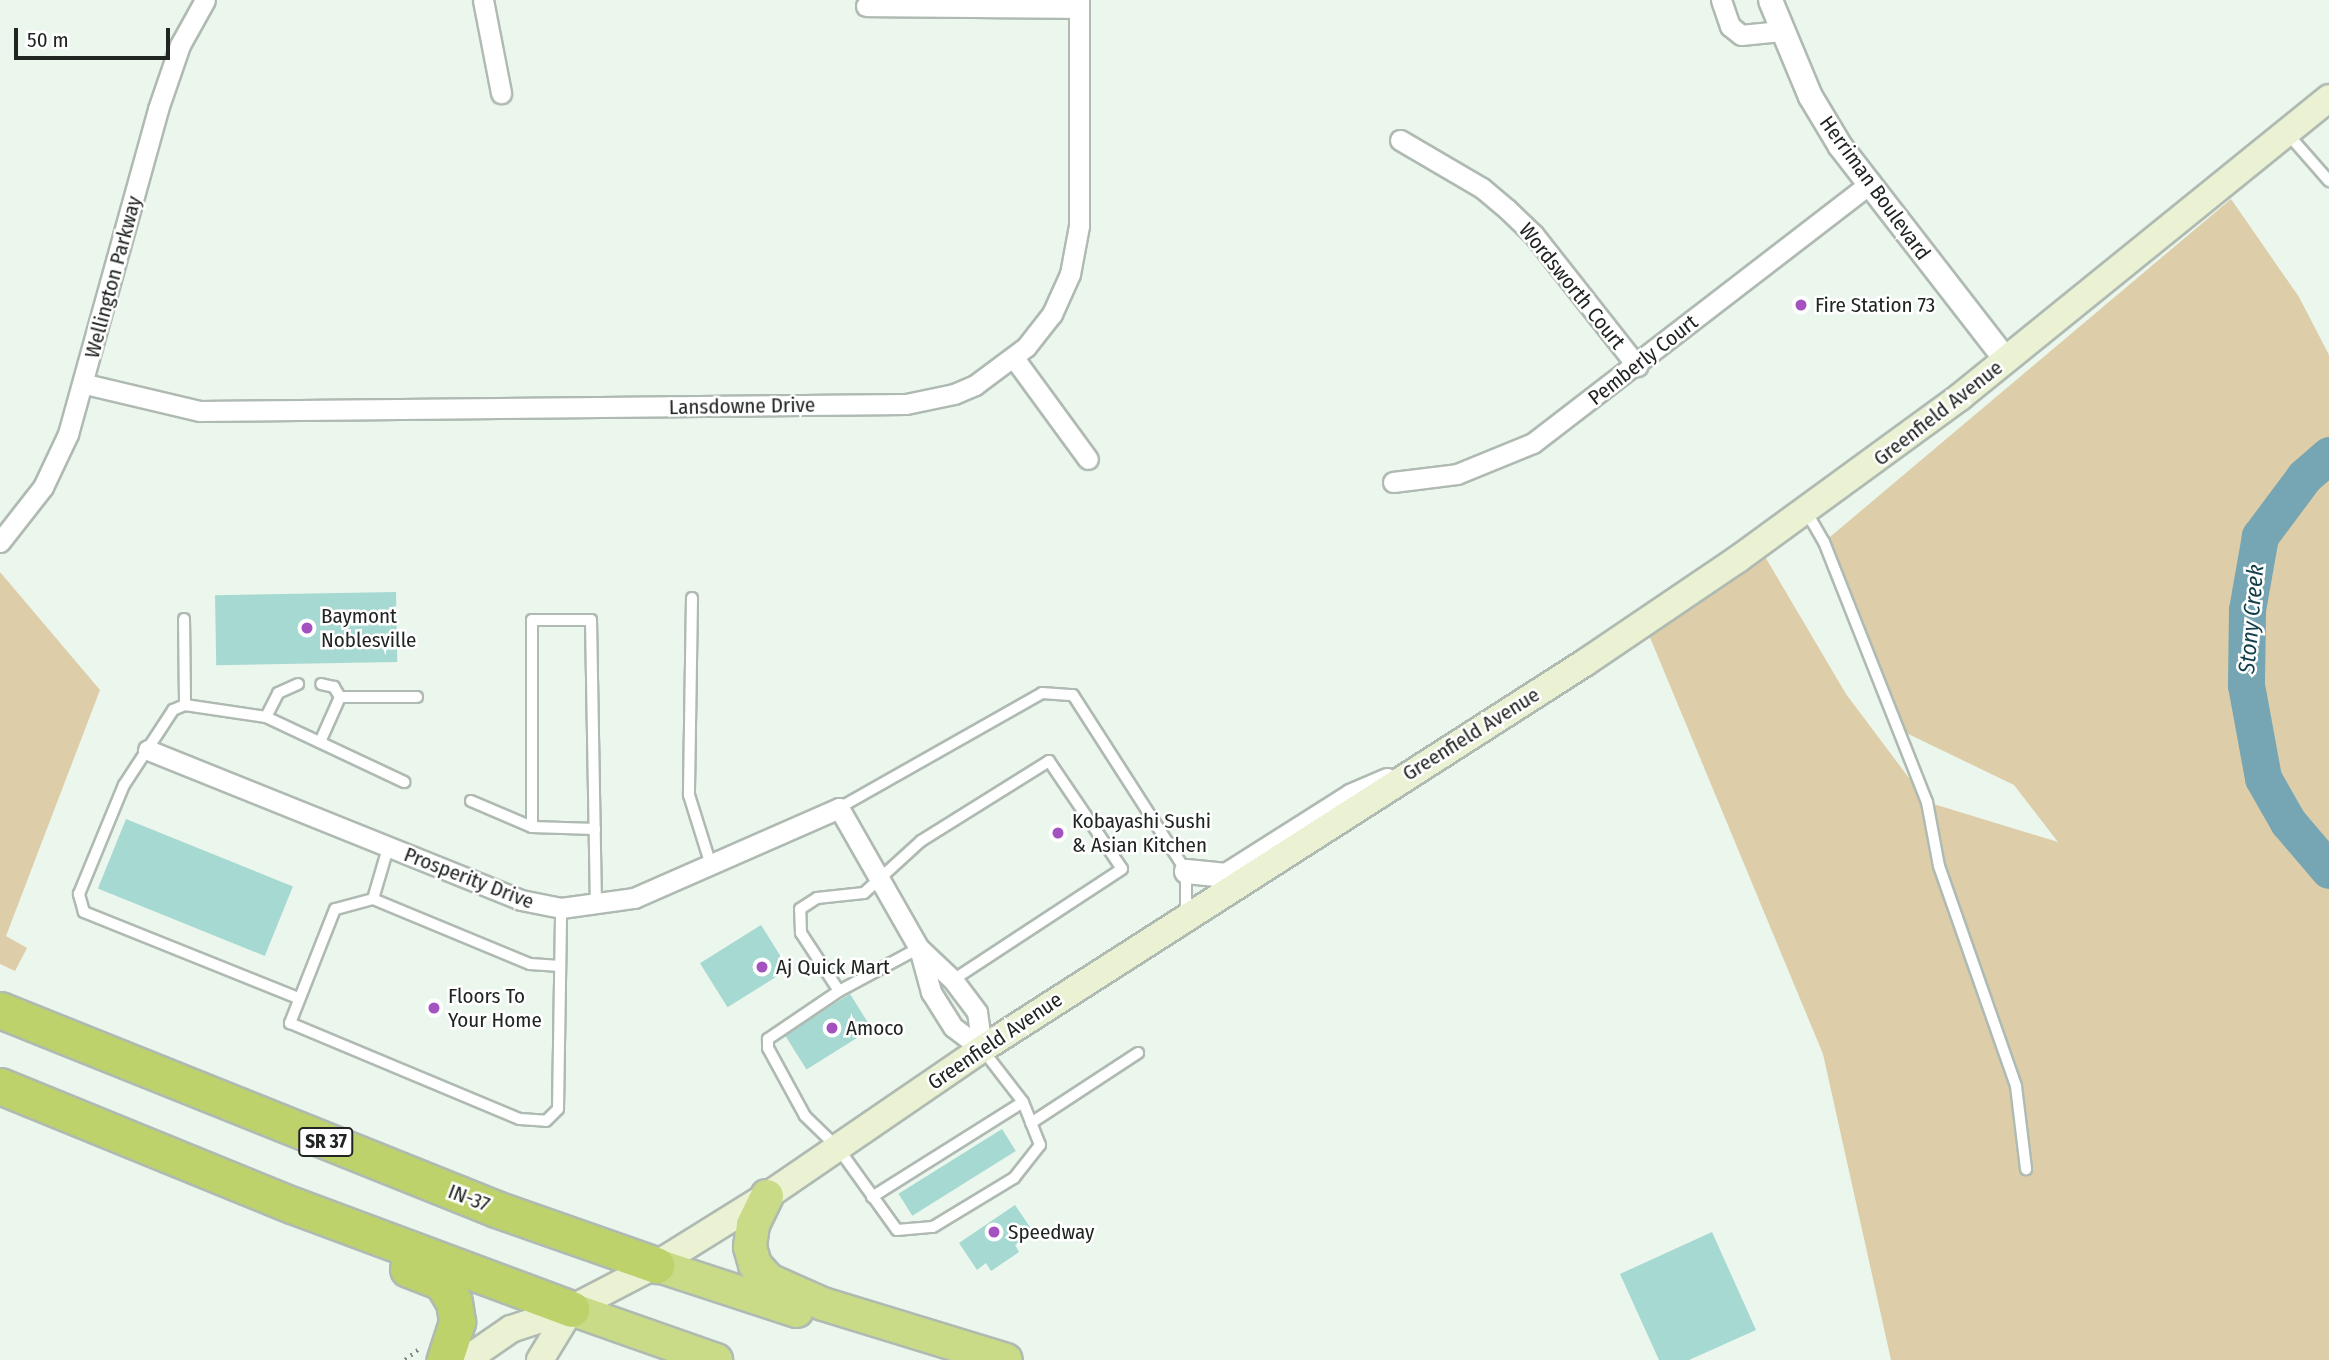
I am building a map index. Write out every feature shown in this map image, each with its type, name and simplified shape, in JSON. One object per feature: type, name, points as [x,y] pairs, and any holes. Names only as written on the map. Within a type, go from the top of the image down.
[{"type":"highway","name":"IN-37","points":[[0,1010],[496,1209],[656,1265],[948,1360]]},
{"type":"highway","points":[[0,1086],[292,1205],[570,1309],[716,1360]]},
{"type":"highway","points":[[0,1096],[24,1114],[442,1282],[454,1303],[457,1322],[445,1360]]},
{"type":"highway","points":[[767,1196],[754,1224],[750,1247],[755,1265],[769,1280],[823,1304],[1006,1360]]},
{"type":"main road","name":"Greenfield Avenue","points":[[466,1360],[511,1329],[570,1309],[656,1265],[767,1196],[982,1049],[1586,662],[1805,510],[2006,360],[2329,98]]},
{"type":"main road","points":[[540,1360],[570,1309]]},
{"type":"street","name":"Wellington Parkway","points":[[0,542],[43,487],[68,434],[85,384],[158,108],[180,45],[205,0]]},
{"type":"street","points":[[483,0],[501,93]]},
{"type":"street","points":[[1721,0],[1734,32],[1751,37],[1782,31]]},
{"type":"street","name":"Herriman Boulevard","points":[[1770,0],[1810,96],[1868,185],[2006,360]]},
{"type":"street","name":"Lansdowne Drive","points":[[85,384],[199,411],[906,404],[975,385],[1014,358],[1052,314],[1075,253],[1079,226],[1079,4]]},
{"type":"street","points":[[866,6],[1079,4]]},
{"type":"street","name":"Wordsworth Court","points":[[1400,140],[1482,188],[1534,234],[1637,366]]},
{"type":"street","name":"Pemberly Court","points":[[1393,482],[1457,474],[1504,457],[1567,420],[1868,185]]},
{"type":"street","points":[[1014,358],[1088,459]]},
{"type":"street","name":"Prosperity Drive","points":[[148,750],[521,900],[561,908],[597,907],[634,898],[839,808]]},
{"type":"street","points":[[1186,871],[1226,875],[1352,795],[1428,761]]},
{"type":"street","points":[[839,808],[919,948],[931,992],[953,1027],[982,1049]]},
{"type":"street","points":[[919,948],[953,980],[976,1012],[982,1049]]},
{"type":"lane","points":[[2286,133],[2329,181]]},
{"type":"lane","points":[[1805,510],[1824,542],[1927,802],[1943,878],[2016,1086],[2026,1169]]},
{"type":"lane","points":[[692,598],[689,795],[711,865]]},
{"type":"lane","points":[[184,619],[185,705]]},
{"type":"lane","points":[[532,827],[532,620],[591,620],[597,907]]},
{"type":"lane","points":[[266,717],[278,693],[298,684]]},
{"type":"lane","points":[[321,684],[334,687],[340,697]]},
{"type":"lane","points":[[839,808],[1042,693],[1073,695],[1186,871],[1186,916]]},
{"type":"lane","points":[[320,742],[340,697]]},
{"type":"lane","points":[[340,697],[417,697]]},
{"type":"lane","points":[[298,998],[84,912],[79,905],[124,785],[173,710],[185,705],[266,717],[404,782]]},
{"type":"lane","points":[[839,991],[801,933],[800,909],[817,898],[864,892],[880,881],[920,842],[1049,761],[1122,869],[953,980]]},
{"type":"lane","points":[[471,801],[532,827],[595,829]]},
{"type":"lane","points":[[373,899],[388,848]]},
{"type":"lane","points":[[560,966],[530,964],[373,899],[335,909],[290,1023],[520,1119],[546,1121],[558,1110],[561,908]]},
{"type":"lane","points":[[919,948],[839,991],[774,1031],[768,1048],[805,1116],[838,1148],[897,1230],[933,1227],[1014,1178],[1040,1145],[1023,1102],[982,1049]]},
{"type":"lane","points":[[1031,1123],[1138,1053]]},
{"type":"lane","points":[[872,1197],[1023,1102]]},
{"type":"shaded area","points":[[2231,199],[2299,297],[2329,355],[2329,1360],[1891,1360],[1823,1054],[1649,635],[1764,555],[1846,694],[1927,802],[2058,842],[2014,785],[1898,729],[1824,542]]},
{"type":"shaded area","points":[[0,572],[100,690],[6,936],[27,948],[15,971],[0,964]]},
{"type":"building","name":"Baymont Noblesville","points":[[396,592],[397,662],[216,665],[215,595]]},
{"type":"building","points":[[126,819],[293,886],[265,956],[98,889]]},
{"type":"building","points":[[761,925],[789,969],[727,1007],[700,963]]},
{"type":"building","points":[[850,994],[872,1029],[806,1070],[785,1035]]},
{"type":"building","points":[[1002,1129],[1016,1151],[912,1216],[899,1194]]},
{"type":"building","points":[[1015,1205],[1034,1233],[1015,1245],[1019,1252],[991,1271],[986,1263],[977,1270],[959,1243]]},
{"type":"building","points":[[1712,1232],[1756,1330],[1689,1360],[1659,1360],[1620,1274]]},
{"type":"waterway","name":"Stony Creek","points":[[2329,455],[2304,477],[2260,536],[2247,610],[2246,685],[2263,778],[2288,822],[2329,870]]},
{"type":"place","name":"Fire Station 73","points":[[1801,305]]},
{"type":"place","name":"Baymont Noblesville","points":[[307,628]]},
{"type":"place","name":"Kobayashi Sushi & Asian Kitchen","points":[[1058,833]]},
{"type":"place","name":"Aj Quick Mart","points":[[762,967]]},
{"type":"place","name":"Floors To Your Home","points":[[434,1008]]},
{"type":"place","name":"Amoco","points":[[832,1028]]},
{"type":"place","name":"Speedway","points":[[994,1232]]}]
